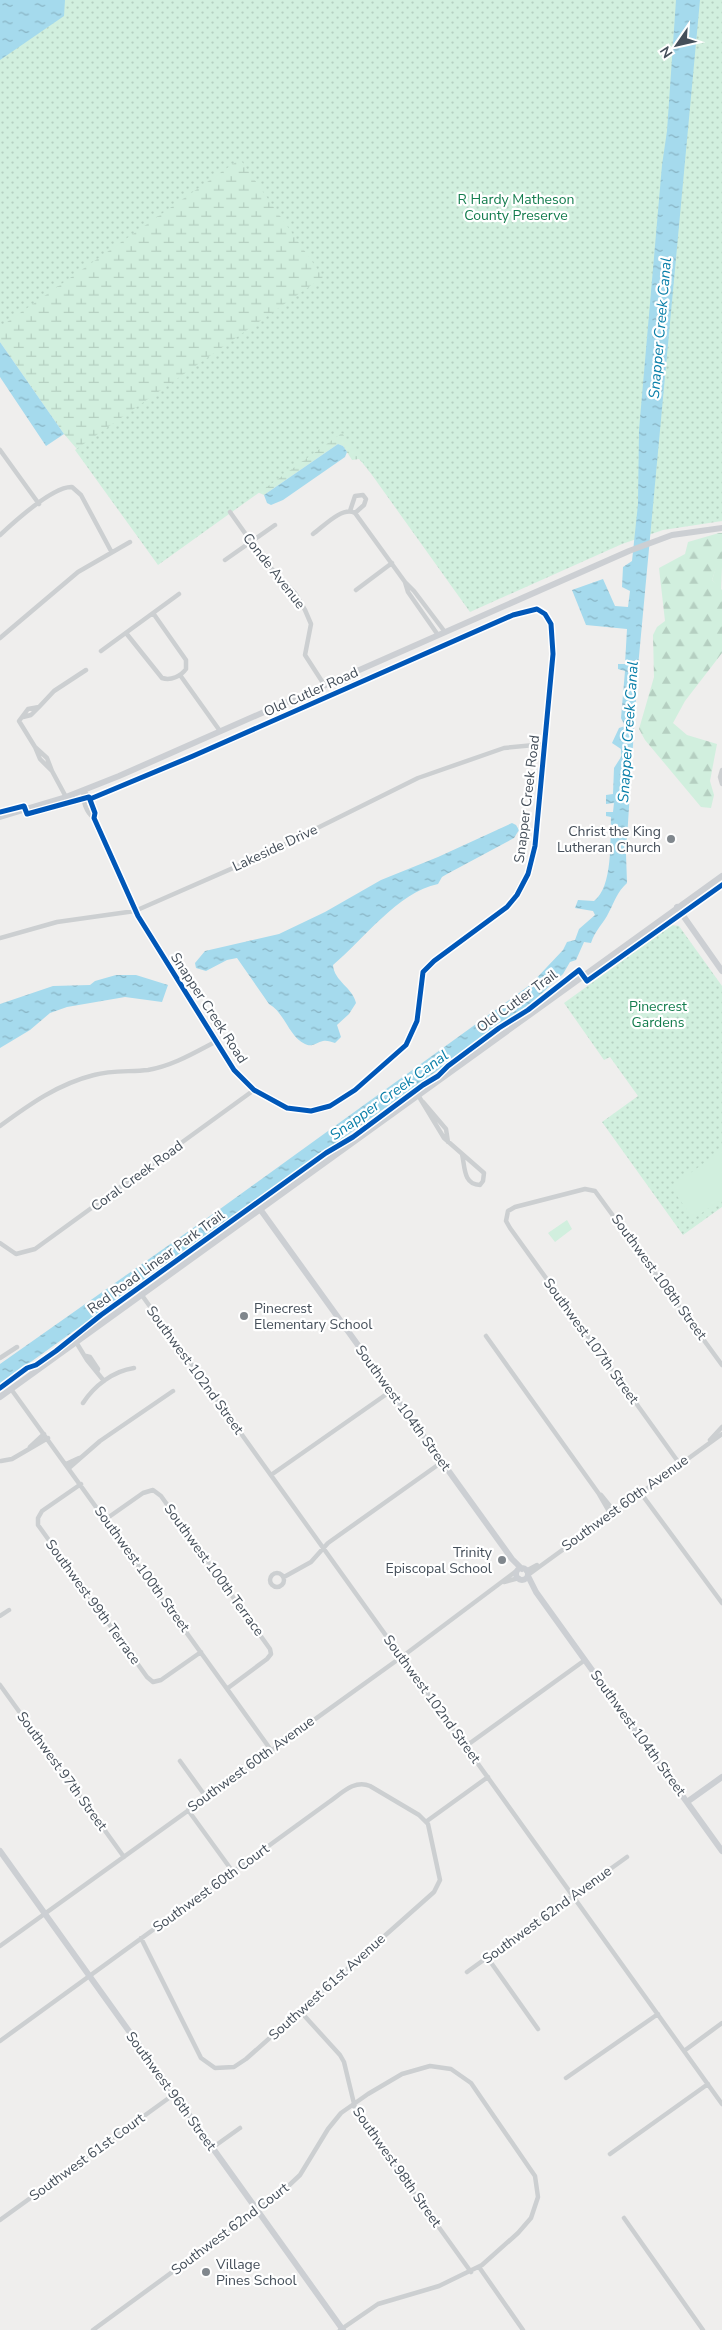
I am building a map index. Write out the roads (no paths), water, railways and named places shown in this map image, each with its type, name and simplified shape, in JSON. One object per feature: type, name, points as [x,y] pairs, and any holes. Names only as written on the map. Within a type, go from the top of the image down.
[{"type":"main road","name":"Old Cutler Road","points":[[0,817],[84,791],[629,551],[652,542],[696,530],[722,528]]},
{"type":"main road","points":[[0,1397],[676,907],[722,876]]},
{"type":"main road","points":[[676,907],[722,971]]},
{"type":"main road","name":"Southwest 104th Street","points":[[260,1209],[722,1851]]},
{"type":"main road","points":[[687,1802],[722,1777]]},
{"type":"main road","name":"Southwest 96th Street","points":[[0,1851],[341,2329]]},
{"type":"street","points":[[0,450],[39,504]]},
{"type":"street","points":[[0,535],[39,504],[62,489],[74,488],[81,495],[111,552]]},
{"type":"street","name":"Conde Avenue","points":[[230,512],[272,570],[297,596],[305,610],[311,624],[305,653],[325,686]]},
{"type":"street","points":[[313,534],[341,513],[352,512],[392,563],[442,634]]},
{"type":"street","points":[[225,560],[275,524]]},
{"type":"street","points":[[0,638],[72,577],[130,542]]},
{"type":"street","points":[[356,590],[392,563]]},
{"type":"street","points":[[101,651],[179,594]]},
{"type":"street","name":"Old Cutler Road","points":[[90,799],[193,756],[508,617],[530,610],[542,612]]},
{"type":"street","name":"Snapper Creek Road","points":[[84,791],[83,798],[90,815],[94,818],[136,911],[234,1070],[254,1090],[287,1108],[302,1111],[320,1110],[339,1101],[355,1090],[406,1045],[417,1021],[420,981],[425,969],[507,907],[517,895],[528,874],[535,846],[553,636],[551,624],[542,612]]},
{"type":"street","points":[[126,633],[162,678],[169,679],[180,675],[186,669],[186,660],[153,613]]},
{"type":"street","points":[[66,797],[52,772],[47,758],[35,747],[19,723],[23,717],[31,715],[51,694],[86,670]]},
{"type":"street","points":[[180,675],[220,731]]},
{"type":"street","name":"Lakeside Drive","points":[[0,938],[57,922],[136,911],[257,858],[418,778],[504,748],[545,744]]},
{"type":"street","points":[[722,770],[720,777],[722,784]]},
{"type":"street","name":"Snapper Creek Road","points":[[84,791],[90,799],[95,812],[94,818]]},
{"type":"street","points":[[0,1126],[42,1096],[66,1084],[100,1074],[149,1070],[170,1064],[215,1042]]},
{"type":"street","name":"Coral Creek Road","points":[[0,1243],[16,1254],[31,1251],[40,1246],[254,1090]]},
{"type":"street","points":[[418,1095],[439,1132],[484,1173],[483,1181],[480,1185],[472,1183],[467,1178],[462,1154]]},
{"type":"street","name":"Southwest 107th Street","points":[[595,1191],[585,1189],[515,1207],[508,1211],[506,1216],[510,1228],[679,1463]]},
{"type":"street","name":"Southwest 108th Street","points":[[595,1191],[722,1364]]},
{"type":"street","name":"Southwest 102nd Street","points":[[141,1294],[722,2104]]},
{"type":"street","points":[[486,1336],[612,1512]]},
{"type":"street","points":[[76,1342],[86,1356],[86,1360],[104,1381]]},
{"type":"street","points":[[0,1358],[17,1346]]},
{"type":"street","points":[[83,1404],[89,1394],[104,1381],[122,1370],[134,1368]]},
{"type":"street","name":"Southwest 100th Street","points":[[12,1389],[271,1750]]},
{"type":"street","points":[[271,1475],[390,1391]]},
{"type":"street","points":[[68,1466],[140,1413],[174,1392]]},
{"type":"street","name":"Southwest 60th Avenue","points":[[709,1442],[722,1427]]},
{"type":"street","name":"Southwest 60th Avenue","points":[[0,1946],[503,1583],[541,1564],[679,1463],[722,1434]]},
{"type":"street","points":[[1,1461],[12,1459],[46,1436]]},
{"type":"street","points":[[284,1577],[311,1562],[328,1543],[442,1462]]},
{"type":"street","name":"Southwest 99th Terrace","points":[[81,1484],[42,1511],[38,1518],[40,1528],[147,1677],[155,1682],[163,1679],[202,1652]]},
{"type":"street","name":"Southwest 100th Terrace","points":[[106,1519],[143,1493],[153,1490],[161,1496],[267,1644],[270,1654],[265,1661],[228,1688]]},
{"type":"street","points":[[640,1492],[722,1603]]},
{"type":"street","points":[[0,1616],[9,1610]]},
{"type":"street","points":[[466,1746],[585,1660]]},
{"type":"street","name":"Southwest 97th Street","points":[[0,1685],[124,1857]]},
{"type":"street","points":[[180,1761],[206,1797]]},
{"type":"street","points":[[427,1821],[488,1777]]},
{"type":"street","name":"Southwest 60th Court","points":[[0,2041],[345,1791],[359,1784],[374,1789],[427,1821]]},
{"type":"street","points":[[188,1810],[233,1872]]},
{"type":"street","name":"Southwest 61st Avenue","points":[[141,1938],[198,2054],[211,2067],[225,2069],[238,2065],[437,1889],[440,1880],[427,1821]]},
{"type":"street","name":"Southwest 62nd Avenue","points":[[466,1972],[627,1857]]},
{"type":"street","points":[[487,1957],[538,2029]]},
{"type":"street","name":"Southwest 98th Street","points":[[300,2011],[342,2058],[353,2104],[369,2130],[471,2272]]},
{"type":"street","points":[[566,2078],[658,2014]]},
{"type":"street","points":[[684,2051],[722,2023]]},
{"type":"street","name":"Southwest 62nd Court","points":[[93,2330],[257,2211],[300,2175],[328,2129],[339,2116],[353,2104],[411,2070],[436,2066],[454,2070],[471,2083],[530,2168],[538,2191],[536,2208],[529,2222],[478,2267]]},
{"type":"street","points":[[610,2154],[708,2084]]},
{"type":"street","name":"Southwest 61st Court","points":[[0,2220],[174,2095]]},
{"type":"street","points":[[212,2148],[240,2128]]},
{"type":"street","points":[[624,2218],[703,2330]]},
{"type":"street","points":[[341,2329],[378,2304],[431,2289],[471,2272],[478,2267],[523,2330]]},
{"type":"water","points":[[0,0],[65,0],[64,16],[0,60]]},
{"type":"water","name":"Snapper Creek Canal","points":[[676,0],[700,0],[638,667],[626,854],[627,883],[618,893],[591,943],[584,942],[576,960],[570,962],[563,974],[530,1004],[0,1384],[0,1364],[220,1209],[530,985],[563,950],[567,942],[575,940],[579,929],[595,915],[593,911],[575,908],[578,900],[594,901],[605,885],[609,862],[611,817],[606,816],[606,812],[613,812],[614,803],[606,804],[606,795],[613,794],[614,768],[621,757],[621,749],[612,743],[619,728],[625,726],[621,718],[625,671],[618,669],[618,664],[625,664],[627,629],[586,625],[572,590],[603,579],[615,606],[628,607],[630,591],[622,587],[623,567],[632,561],[638,504],[639,430],[662,165],[667,131]]},
{"type":"water","points":[[0,342],[64,434],[46,446],[0,377]]},
{"type":"water","points":[[338,444],[343,446],[347,452],[345,457],[283,500],[271,505],[267,503],[264,495]]},
{"type":"water","points":[[512,823],[519,830],[514,838],[442,877],[438,884],[423,889],[409,897],[382,918],[333,965],[337,976],[351,993],[356,1003],[349,1014],[337,1025],[341,1037],[335,1043],[324,1041],[310,1045],[300,1041],[279,1013],[269,1004],[237,958],[227,960],[206,971],[196,968],[195,963],[205,951],[279,934],[325,912],[381,880],[438,857]]},
{"type":"water","points":[[116,975],[136,975],[168,985],[162,1002],[125,997],[67,1007],[50,1013],[30,1030],[0,1048],[0,1004],[53,986],[90,985],[95,981]]},
{"type":"place","name":"Christ the King Lutheran Church","points":[[671,839]]},
{"type":"place","name":"Pinecrest Elementary School","points":[[244,1316]]},
{"type":"place","name":"Trinity Episcopal School","points":[[502,1560]]},
{"type":"place","name":"Village Pines School","points":[[206,2272]]},
{"type":"park label","name":"R Hardy Matheson County Preserve","points":[[516,207]]},
{"type":"park label","name":"Pinecrest Gardens","points":[[658,1014]]}]
